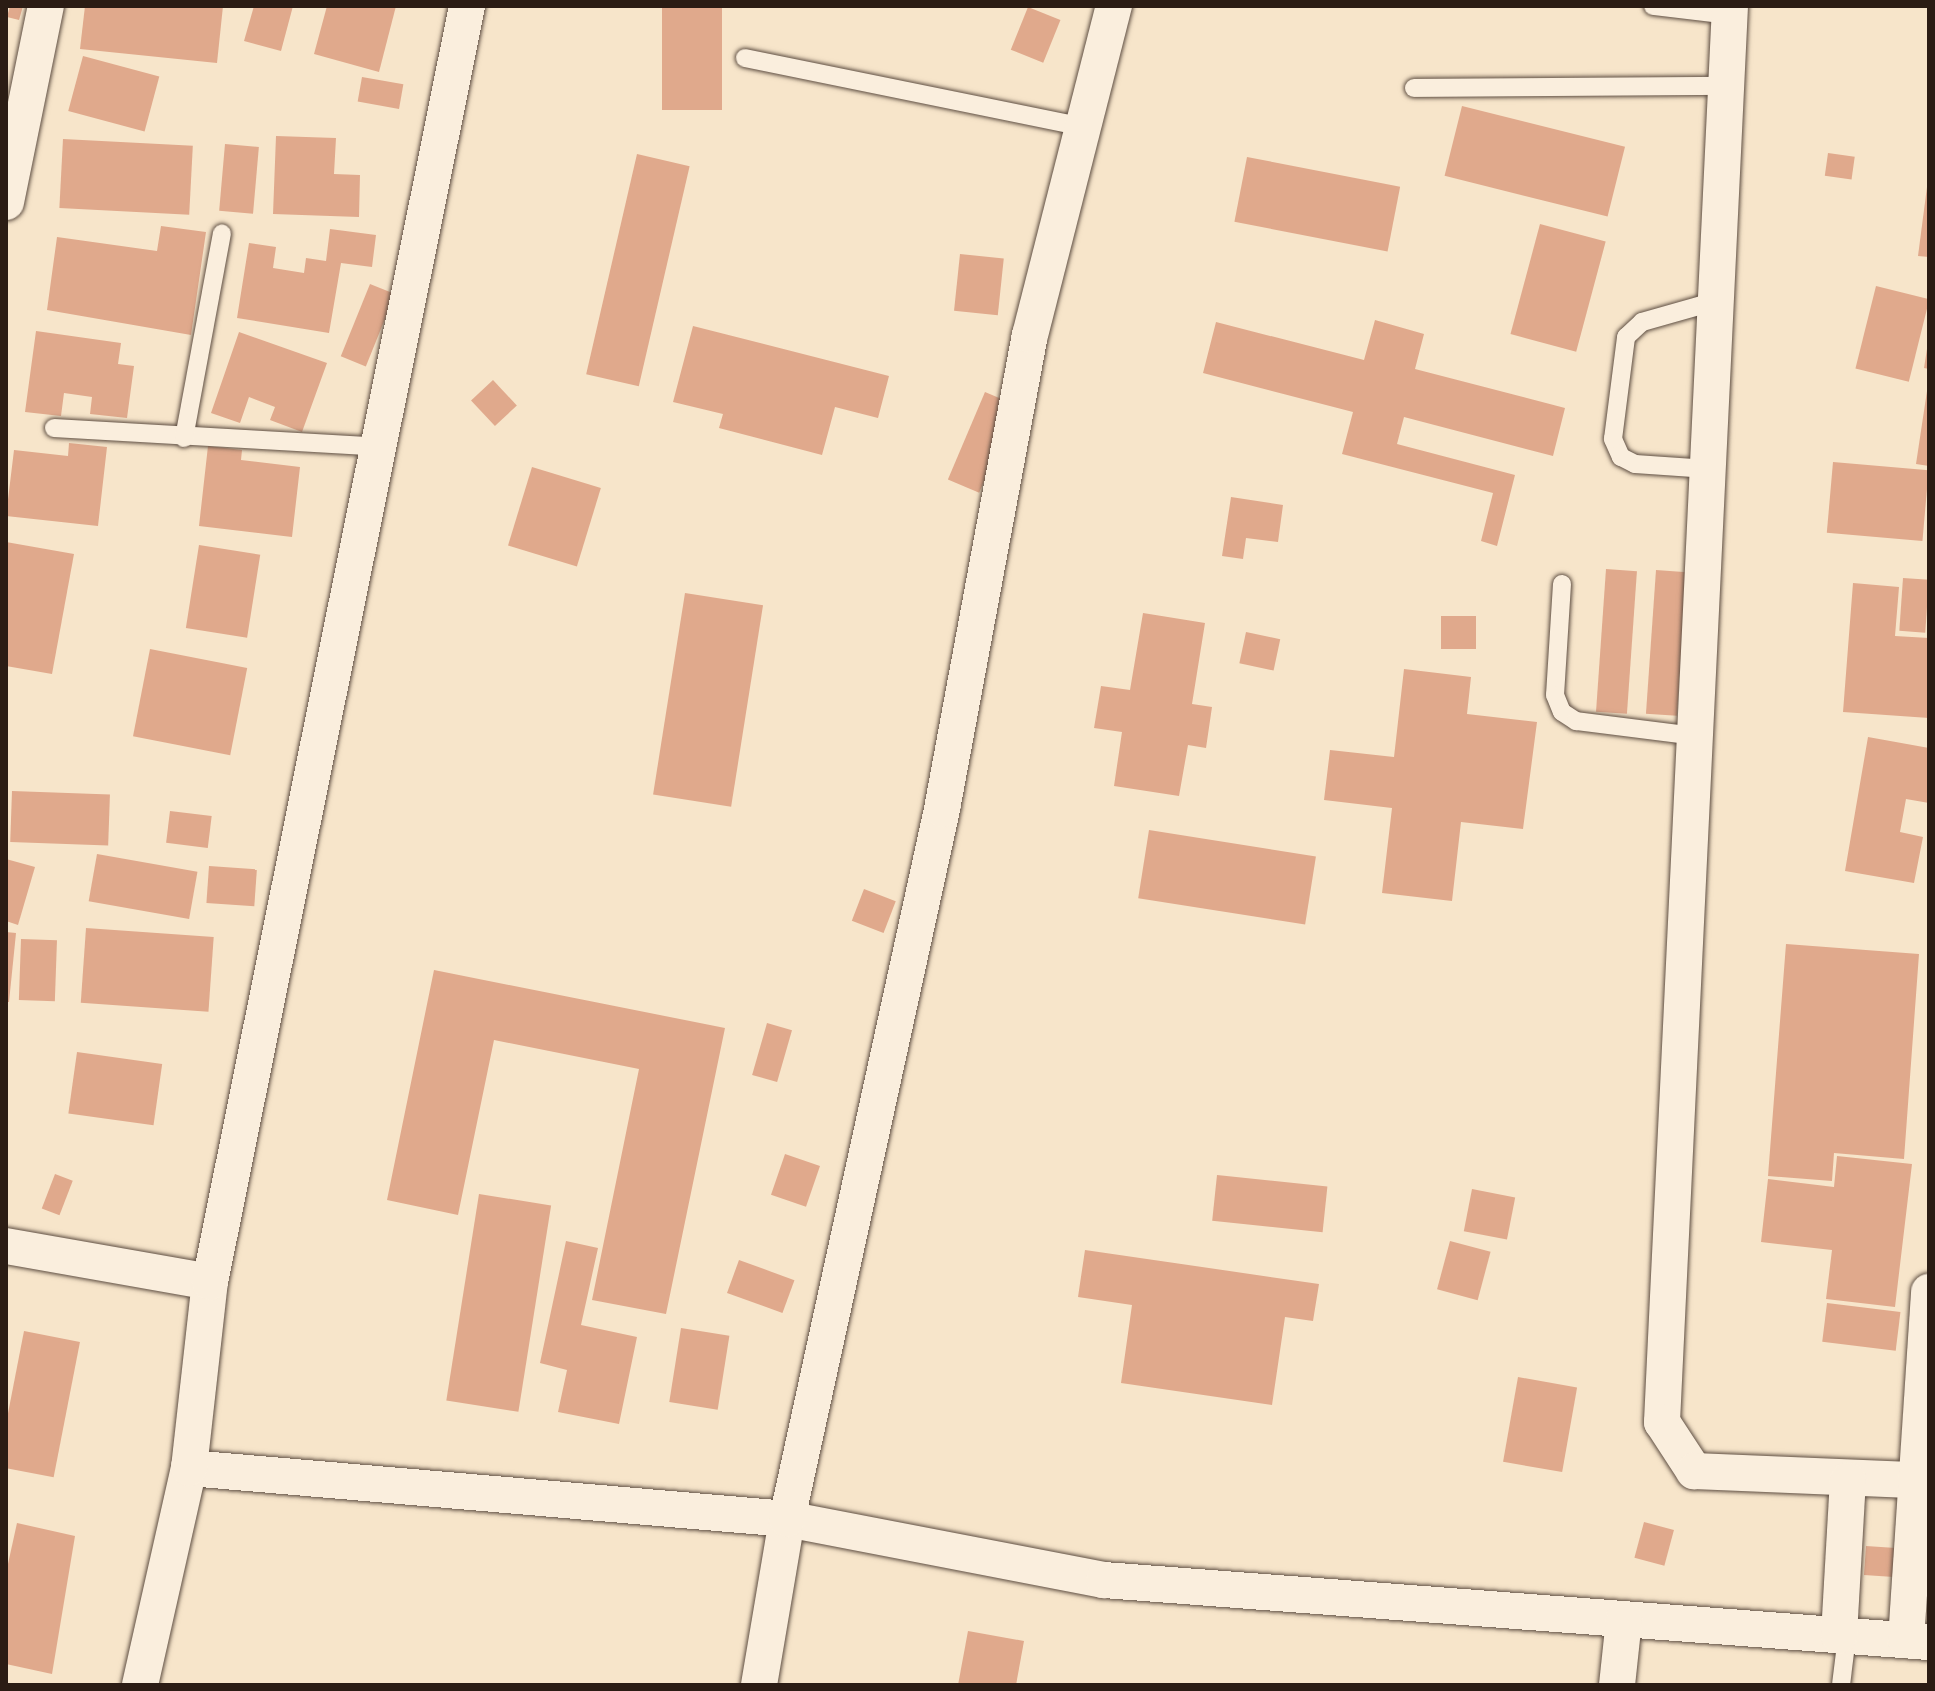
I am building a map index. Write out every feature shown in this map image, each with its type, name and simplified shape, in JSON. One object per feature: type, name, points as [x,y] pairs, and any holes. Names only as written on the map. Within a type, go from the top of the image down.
[{"type":"street","points":[[6,202],[46,6]]},
{"type":"street","points":[[140,1685],[189,1468],[210,1282],[467,6]]},
{"type":"street","points":[[759,1685],[787,1519],[942,809],[1030,335],[1114,6]]},
{"type":"street","points":[[1730,10],[1662,1422],[1694,1471],[1923,1481]]},
{"type":"street","points":[[6,1246],[210,1282]]},
{"type":"street","points":[[189,1468],[787,1519],[1104,1580],[1917,1641],[1929,1292]]},
{"type":"street","points":[[1843,1635],[1848,1480]]},
{"type":"street","points":[[1617,1685],[1624,1619]]},
{"type":"lane","points":[[1653,6],[1730,10]]},
{"type":"lane","points":[[745,58],[1083,127]]},
{"type":"lane","points":[[1414,88],[1726,86]]},
{"type":"lane","points":[[184,438],[222,233]]},
{"type":"lane","points":[[1708,469],[1635,464],[1621,457],[1613,439],[1626,337],[1642,322],[1716,301]]},
{"type":"lane","points":[[54,428],[379,447]]},
{"type":"lane","points":[[1562,584],[1555,695],[1562,712],[1576,721],[1695,736]]},
{"type":"lane","points":[[1841,1685],[1843,1635]]},
{"type":"building","points":[[10,6],[23,6],[19,20],[7,17]]},
{"type":"building","points":[[85,6],[223,6],[217,63],[80,49]]},
{"type":"building","points":[[254,6],[293,6],[281,51],[244,41]]},
{"type":"building","points":[[327,6],[396,6],[379,72],[314,54]]},
{"type":"building","points":[[662,6],[722,6],[722,110],[662,110]]},
{"type":"building","points":[[1028,7],[1060,20],[1043,63],[1011,50]]},
{"type":"building","points":[[83,56],[159,76],[145,132],[68,111]]},
{"type":"building","points":[[362,77],[403,84],[399,109],[358,102]]},
{"type":"building","points":[[1462,106],[1625,147],[1608,217],[1445,176]]},
{"type":"building","points":[[276,136],[336,138],[334,174],[360,175],[359,217],[273,214]]},
{"type":"building","points":[[63,139],[193,146],[189,215],[59,208]]},
{"type":"building","points":[[225,144],[259,147],[253,214],[219,211]]},
{"type":"building","points":[[1828,153],[1855,157],[1852,180],[1825,176]]},
{"type":"building","points":[[637,154],[690,166],[639,386],[586,374]]},
{"type":"building","points":[[1247,157],[1400,187],[1388,252],[1234,222]]},
{"type":"building","points":[[1929,187],[1929,257],[1918,256]]},
{"type":"building","points":[[1540,224],[1606,242],[1576,352],[1510,334]]},
{"type":"building","points":[[161,226],[206,232],[191,335],[47,310],[57,237],[157,251]]},
{"type":"building","points":[[330,229],[376,235],[372,267],[341,263],[329,333],[237,318],[249,243],[276,247],[273,268],[304,273],[306,258],[326,261]]},
{"type":"building","points":[[960,254],[1004,259],[998,315],[954,311]]},
{"type":"building","points":[[370,284],[395,294],[366,366],[341,356]]},
{"type":"building","points":[[1876,286],[1929,299],[1909,382],[1855,368]]},
{"type":"building","points":[[1375,320],[1424,334],[1415,369],[1565,408],[1553,456],[1404,417],[1397,444],[1515,475],[1497,546],[1481,541],[1493,493],[1342,454],[1353,412],[1203,373],[1216,322],[1364,360]]},
{"type":"building","points":[[693,326],[889,376],[878,418],[835,407],[822,455],[719,428],[723,414],[673,402]]},
{"type":"building","points":[[36,331],[121,343],[118,364],[134,366],[127,418],[90,414],[92,397],[64,393],[61,416],[25,412]]},
{"type":"building","points":[[239,332],[327,363],[302,432],[270,420],[275,407],[249,397],[240,423],[211,413]]},
{"type":"building","points":[[1929,349],[1929,369],[1924,368]]},
{"type":"building","points":[[493,380],[517,406],[495,426],[471,400]]},
{"type":"building","points":[[1929,391],[1929,466],[1916,464]]},
{"type":"building","points":[[985,392],[1016,405],[979,493],[948,479]]},
{"type":"building","points":[[69,443],[107,447],[98,526],[6,516],[14,450],[68,456]]},
{"type":"building","points":[[208,446],[242,450],[241,460],[300,467],[292,537],[199,526]]},
{"type":"building","points":[[1833,462],[1929,470],[1922,541],[1827,533]]},
{"type":"building","points":[[532,467],[601,488],[577,566],[508,545]]},
{"type":"building","points":[[1231,497],[1283,505],[1278,542],[1246,538],[1243,559],[1222,556]]},
{"type":"building","points":[[6,542],[74,554],[52,674],[6,666]]},
{"type":"building","points":[[199,545],[260,555],[247,638],[186,628]]},
{"type":"building","points":[[1606,569],[1637,571],[1627,714],[1596,712]]},
{"type":"building","points":[[1656,570],[1687,572],[1677,716],[1646,714]]},
{"type":"building","points":[[1903,578],[1929,580],[1925,633],[1899,631]]},
{"type":"building","points":[[1853,583],[1899,587],[1895,636],[1929,638],[1929,718],[1843,712]]},
{"type":"building","points":[[685,593],[763,605],[731,807],[653,794]]},
{"type":"building","points":[[1143,613],[1205,623],[1192,704],[1212,707],[1206,748],[1188,745],[1179,796],[1114,786],[1122,732],[1094,728],[1101,686],[1130,690]]},
{"type":"building","points":[[1441,616],[1476,616],[1476,649],[1441,649]]},
{"type":"building","points":[[1246,632],[1280,639],[1274,671],[1239,663]]},
{"type":"building","points":[[150,649],[247,668],[230,755],[133,736]]},
{"type":"building","points":[[1404,669],[1471,677],[1467,714],[1537,722],[1523,829],[1461,822],[1452,901],[1382,893],[1392,808],[1324,800],[1330,750],[1394,757]]},
{"type":"building","points":[[1868,737],[1929,748],[1929,803],[1906,799],[1900,832],[1923,837],[1914,883],[1845,871]]},
{"type":"building","points":[[12,791],[110,794],[108,845],[10,842]]},
{"type":"building","points":[[170,811],[212,816],[208,848],[166,843]]},
{"type":"building","points":[[1149,830],[1316,856],[1305,925],[1138,898]]},
{"type":"building","points":[[97,854],[197,872],[189,919],[89,901]]},
{"type":"building","points":[[6,859],[35,867],[18,925],[6,921]]},
{"type":"building","points":[[209,866],[257,869],[254,906],[206,903]]},
{"type":"building","points":[[864,889],[896,901],[884,933],[852,921]]},
{"type":"building","points":[[86,928],[214,937],[208,1012],[81,1003]]},
{"type":"building","points":[[6,932],[16,933],[9,1002],[6,1002]]},
{"type":"building","points":[[21,939],[57,940],[55,1001],[19,1000]]},
{"type":"building","points":[[1786,944],[1919,954],[1904,1159],[1834,1153],[1832,1181],[1768,1176]]},
{"type":"building","points":[[434,970],[725,1028],[666,1314],[592,1300],[639,1069],[494,1040],[458,1215],[387,1200]]},
{"type":"building","points":[[767,1023],[792,1030],[777,1082],[752,1075]]},
{"type":"building","points":[[77,1052],[162,1064],[154,1125],[68,1113]]},
{"type":"building","points":[[785,1154],[820,1166],[806,1207],[771,1195]]},
{"type":"building","points":[[1837,1156],[1912,1164],[1895,1307],[1826,1299],[1832,1250],[1761,1242],[1768,1179],[1834,1187]]},
{"type":"building","points":[[55,1174],[73,1181],[59,1215],[42,1209]]},
{"type":"building","points":[[1217,1175],[1327,1187],[1323,1232],[1212,1221]]},
{"type":"building","points":[[1472,1189],[1515,1197],[1507,1240],[1464,1231]]},
{"type":"building","points":[[479,1194],[551,1205],[518,1412],[446,1400]]},
{"type":"building","points":[[566,1241],[598,1248],[581,1325],[637,1337],[619,1424],[558,1412],[567,1370],[540,1363]]},
{"type":"building","points":[[1450,1241],[1491,1252],[1478,1300],[1437,1289]]},
{"type":"building","points":[[1085,1250],[1319,1284],[1313,1321],[1285,1317],[1272,1405],[1121,1383],[1132,1305],[1078,1297]]},
{"type":"building","points":[[739,1260],[794,1280],[782,1313],[727,1293]]},
{"type":"building","points":[[1827,1303],[1900,1312],[1896,1351],[1822,1342]]},
{"type":"building","points":[[681,1328],[729,1336],[718,1410],[669,1402]]},
{"type":"building","points":[[24,1331],[80,1342],[54,1477],[6,1468],[6,1424]]},
{"type":"building","points":[[1518,1377],[1577,1387],[1562,1472],[1503,1462]]},
{"type":"building","points":[[1644,1522],[1674,1530],[1664,1566],[1634,1558]]},
{"type":"building","points":[[17,1523],[75,1536],[52,1674],[6,1664],[6,1573]]},
{"type":"building","points":[[1866,1546],[1896,1548],[1894,1577],[1864,1575]]},
{"type":"building","points":[[968,1631],[1024,1641],[1016,1685],[958,1685]]}]
